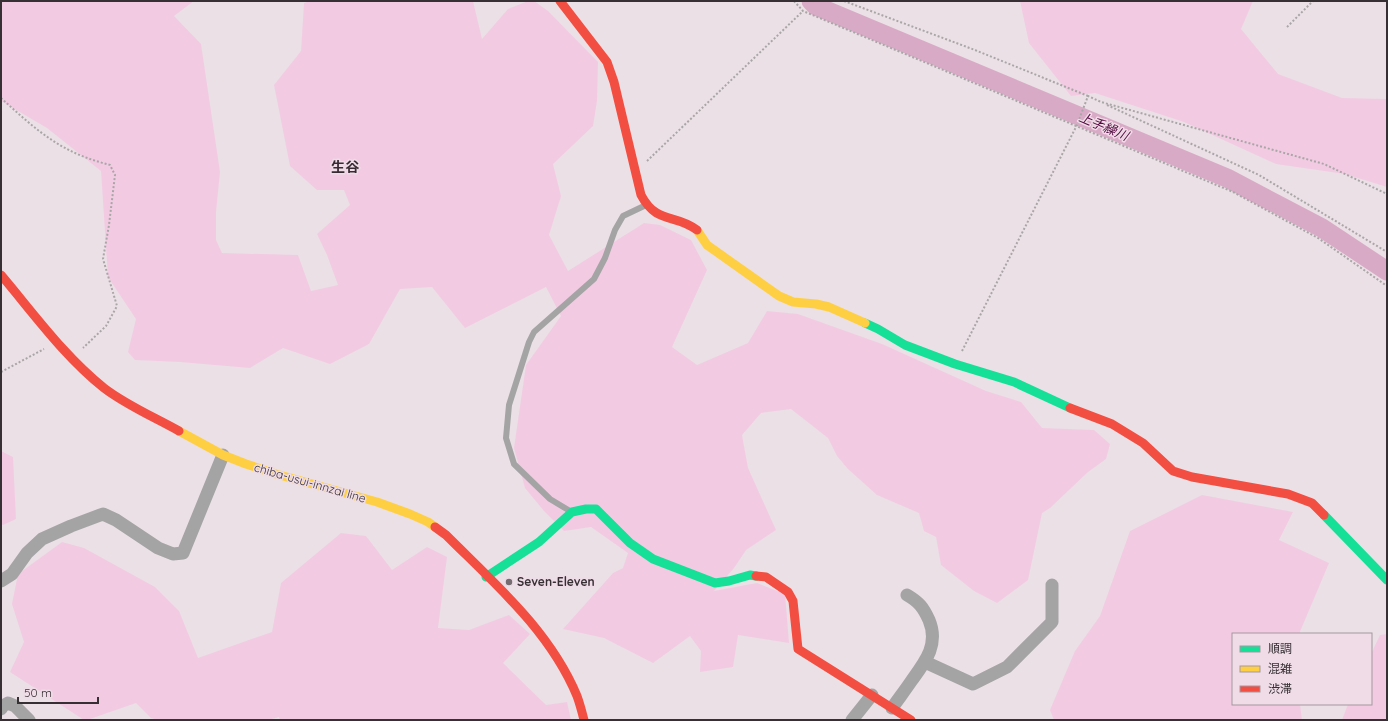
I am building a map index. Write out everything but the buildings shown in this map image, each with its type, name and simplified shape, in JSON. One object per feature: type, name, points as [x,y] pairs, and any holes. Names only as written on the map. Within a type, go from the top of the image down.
[{"type":"street","points":[[560,1],[608,62],[642,195],[646,205],[654,212],[693,227],[701,234],[707,244],[779,296],[793,302],[829,307],[878,329],[906,345],[955,364],[1014,382],[1073,409],[1112,424],[1144,443],[1173,471],[1192,477],[1288,494],[1312,503],[1387,580]]},
{"type":"street","name":"chiba-usui-innzai line","points":[[1,275],[72,358],[105,388],[123,400],[223,455],[276,474],[377,502],[428,522],[446,535],[486,577],[517,606],[539,632],[563,669],[577,697],[584,720]]},
{"type":"street","points":[[1,581],[12,574],[27,553],[42,539],[103,514],[116,520],[158,548],[173,554],[184,553],[223,455]]},
{"type":"street","points":[[486,577],[539,542],[572,512],[586,509],[596,509],[630,543],[653,559],[715,583],[750,575],[766,577],[788,592],[793,601],[798,648],[804,654],[825,665],[911,720]]},
{"type":"street","points":[[925,662],[973,684],[1007,667],[1052,622],[1052,585]]},
{"type":"street","points":[[892,708],[928,658],[932,642],[932,628],[926,615],[918,601],[907,594]]},
{"type":"street","points":[[852,720],[872,695]]},
{"type":"street","points":[[1,709],[8,703],[15,706],[29,720]]},
{"type":"lane","points":[[572,512],[550,499],[514,464],[506,438],[509,405],[529,342],[534,332],[594,279],[605,258],[615,230],[623,216],[646,205]]},
{"type":"path","points":[[794,1],[803,11],[1077,125],[1233,192],[1318,238],[1387,286]]},
{"type":"path","points":[[844,1],[975,50],[1088,96],[1259,175],[1387,252]]},
{"type":"path","points":[[1287,27],[1313,1]]},
{"type":"path","points":[[636,172],[803,11]]},
{"type":"path","points":[[955,364],[1077,125],[1088,96]]},
{"type":"path","points":[[1,98],[35,127],[66,149],[110,165],[115,175],[103,259],[117,306],[106,326],[72,358]]},
{"type":"path","points":[[1101,102],[1324,164],[1387,194]]},
{"type":"path","points":[[1,372],[57,342]]},
{"type":"shaded area","points":[[1,1],[194,1],[174,16],[201,44],[220,172],[216,212],[216,240],[222,253],[298,255],[311,291],[338,285],[327,255],[317,234],[350,205],[344,190],[317,190],[290,166],[274,85],[301,51],[304,3],[310,1],[473,1],[482,39],[508,9],[528,1],[534,1],[548,11],[598,62],[597,101],[593,126],[553,164],[561,196],[549,235],[568,271],[644,223],[660,225],[691,240],[707,270],[672,347],[697,365],[748,343],[767,311],[798,314],[882,344],[986,391],[1021,402],[1042,428],[1094,430],[1110,444],[1106,459],[1088,472],[1050,508],[1042,513],[1028,580],[997,603],[974,591],[941,565],[936,537],[924,531],[919,513],[877,495],[848,469],[837,456],[828,438],[791,409],[761,413],[742,435],[748,468],[776,530],[746,550],[734,568],[714,591],[757,583],[785,594],[789,643],[738,635],[733,667],[700,672],[701,651],[690,636],[653,663],[604,638],[563,629],[613,573],[623,568],[628,553],[591,527],[564,531],[544,511],[525,488],[514,448],[526,365],[561,316],[546,287],[465,328],[432,287],[400,289],[369,344],[330,364],[283,348],[250,368],[135,360],[128,352],[136,319],[108,277],[101,171],[47,128],[1,101]]},
{"type":"shaded area","points":[[1020,1],[1253,1],[1241,29],[1278,74],[1342,98],[1387,99],[1387,187],[1345,174],[1276,164],[1184,122],[1095,93],[1071,96],[1029,43]]},
{"type":"shaded area","points":[[1,451],[13,457],[16,519],[3,525],[1,524]]},
{"type":"shaded area","points":[[1202,495],[1293,512],[1279,540],[1329,563],[1299,633],[1232,633],[1232,705],[1300,705],[1302,720],[1054,720],[1050,710],[1075,651],[1100,616],[1130,531]]},
{"type":"shaded area","points":[[341,533],[366,536],[392,570],[427,547],[447,557],[438,628],[469,630],[509,615],[530,634],[503,663],[546,705],[567,702],[571,720],[280,720],[279,717],[268,720],[158,720],[151,718],[136,703],[84,720],[10,672],[24,642],[12,604],[18,574],[62,542],[84,548],[155,587],[179,611],[198,658],[272,632],[281,583]]},
{"type":"shaded area","points":[[1387,634],[1387,720],[1342,720],[1348,705],[1372,705],[1372,652],[1380,635]]},
{"type":"waterway","name":"上手繰川","points":[[811,1],[816,6],[1227,178],[1322,228],[1387,271]]},
{"type":"traffic: fast","points":[[865,323],[905,345],[955,364],[1014,382],[1070,408]]},
{"type":"traffic: fast","points":[[486,577],[539,542],[572,512],[586,509],[596,509],[630,543],[653,559],[715,583],[750,575],[756,576]]},
{"type":"traffic: fast","points":[[1324,515],[1387,580]]},
{"type":"traffic: slow","points":[[697,230],[707,245],[779,296],[793,302],[829,307],[865,323]]},
{"type":"traffic: slow","points":[[179,431],[223,455],[246,464],[276,474],[377,502],[410,514],[428,522],[435,527]]},
{"type":"traffic: jam","points":[[560,1],[607,62],[614,82],[641,195],[653,211],[689,225],[697,230]]},
{"type":"traffic: jam","points":[[1,275],[50,334],[89,376],[121,400],[179,431]]},
{"type":"traffic: jam","points":[[1070,408],[1112,424],[1143,443],[1173,471],[1192,477],[1288,494],[1312,503],[1324,515]]},
{"type":"traffic: jam","points":[[435,527],[446,535],[502,590],[537,629],[566,672],[577,696],[584,720]]},
{"type":"traffic: jam","points":[[756,576],[766,577],[788,592],[793,601],[798,649],[911,720]]},
{"type":"place","name":"Seven-Eleven","points":[[509,582]]},
{"type":"district","name":"生谷","points":[[345,167]]}]
